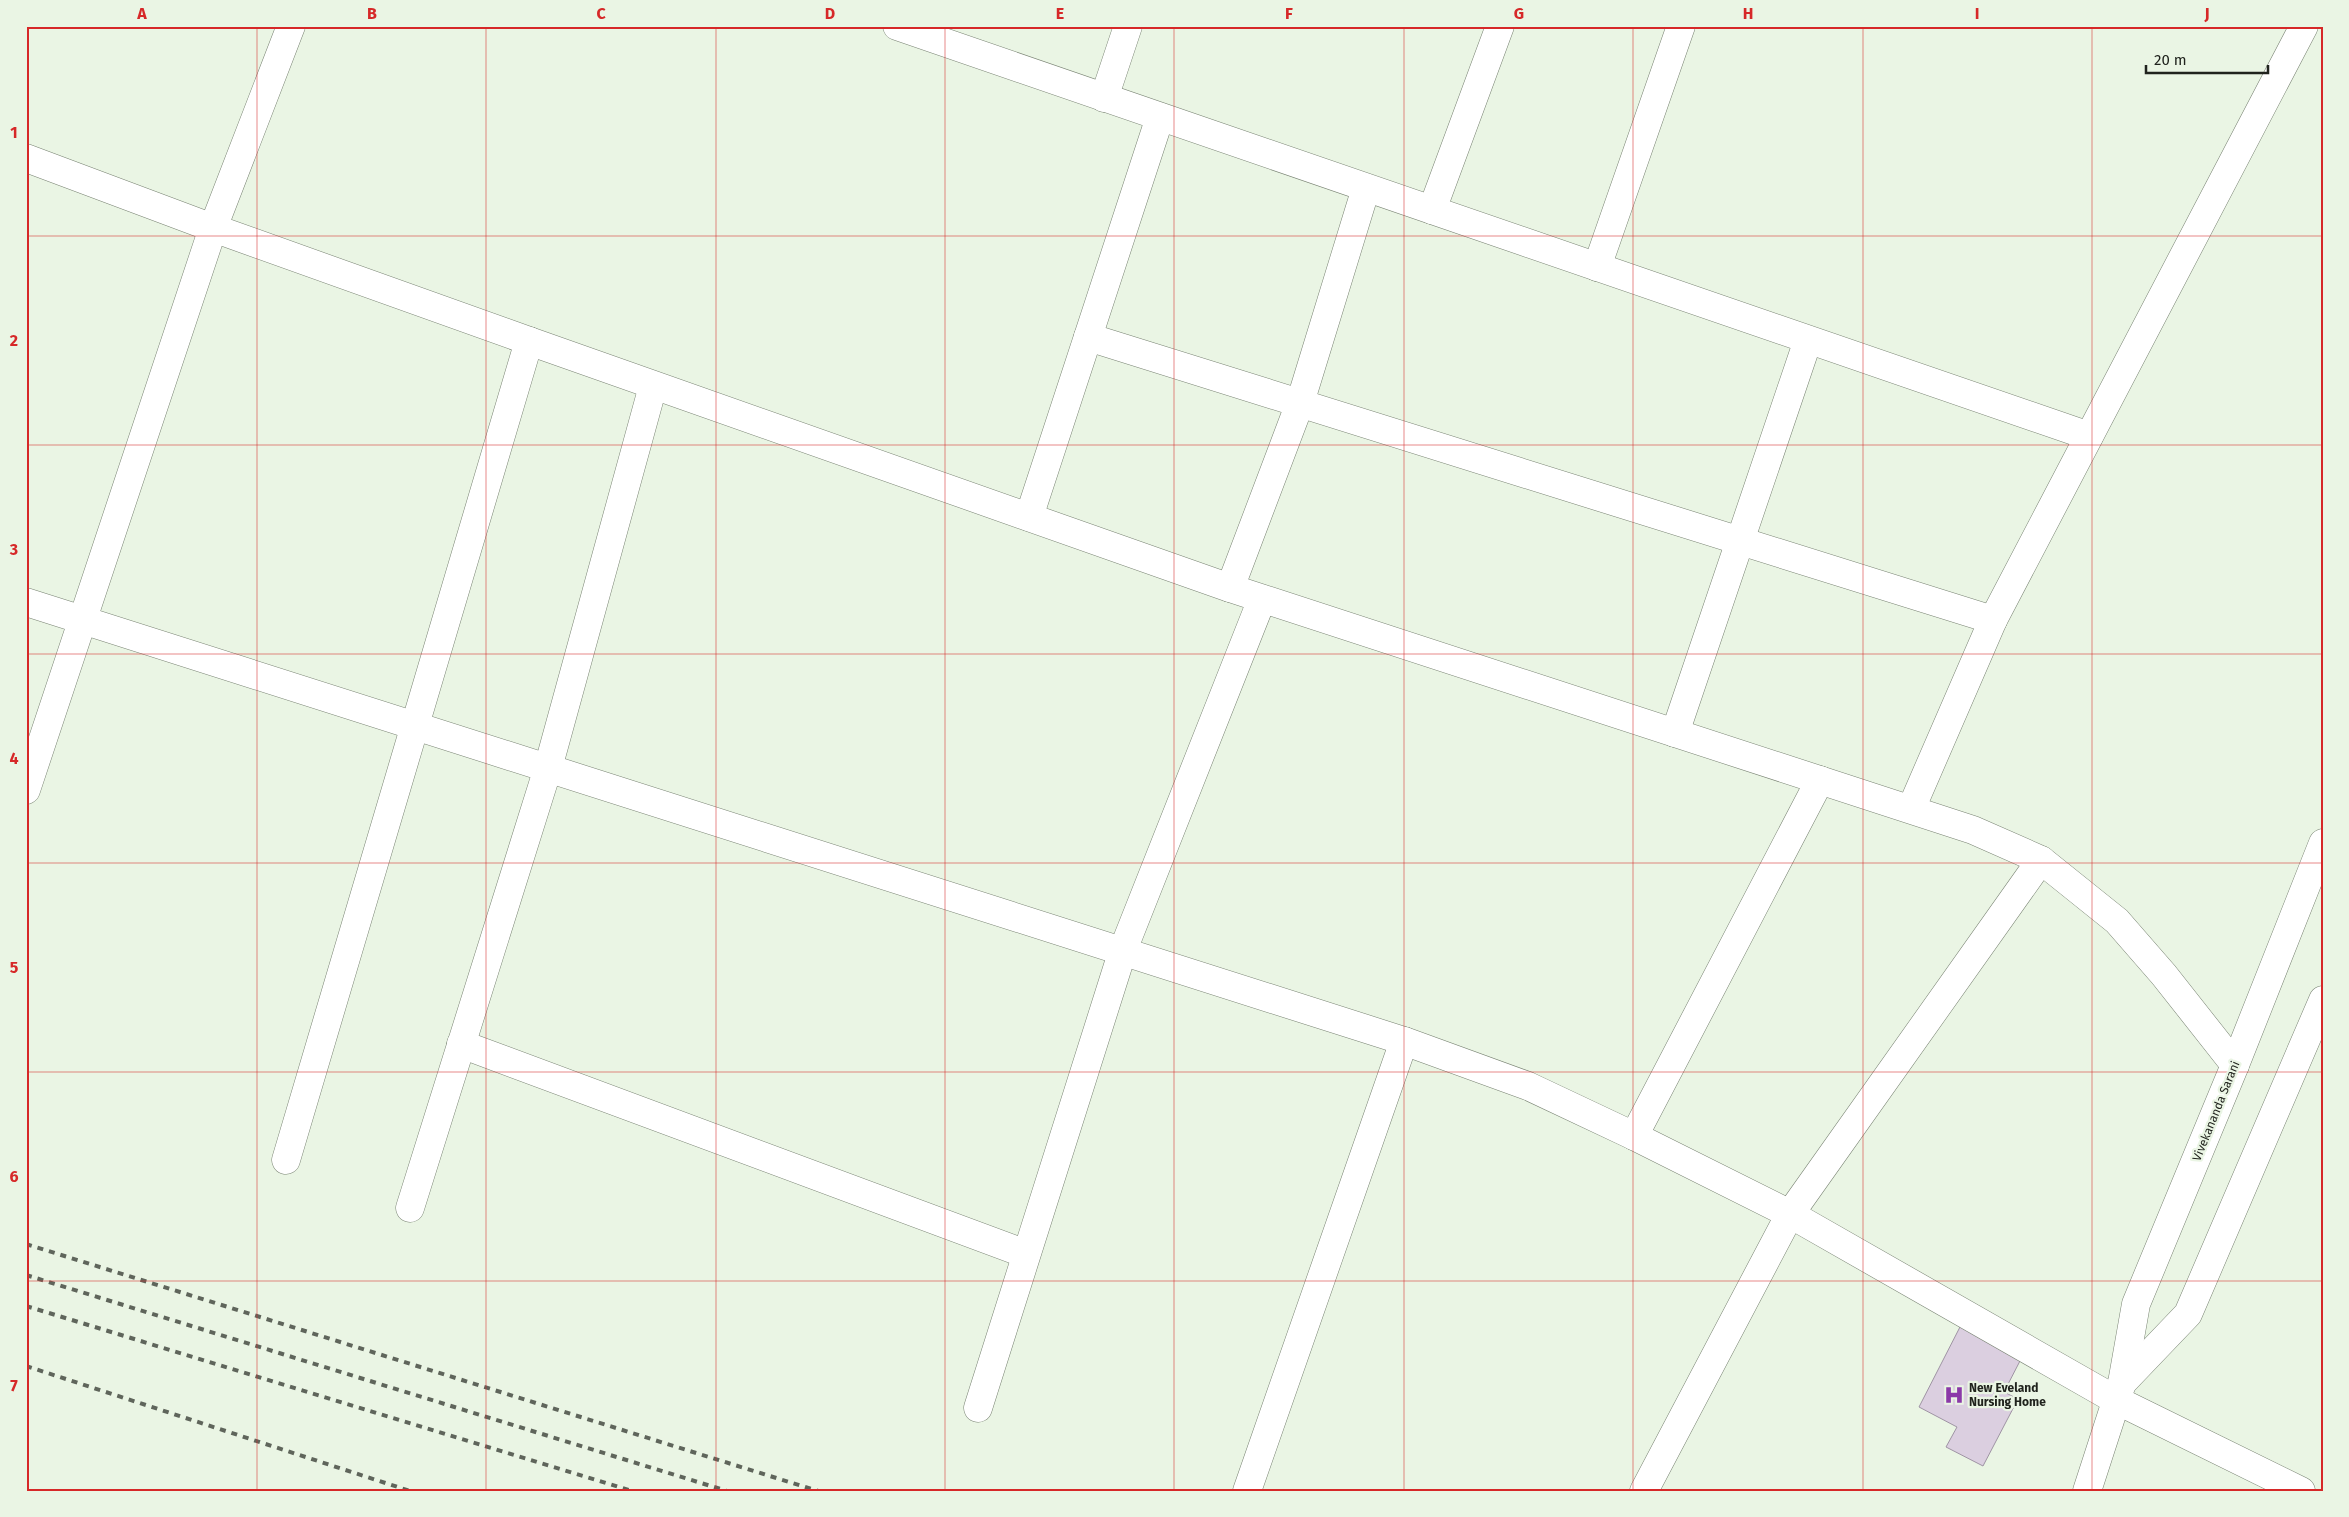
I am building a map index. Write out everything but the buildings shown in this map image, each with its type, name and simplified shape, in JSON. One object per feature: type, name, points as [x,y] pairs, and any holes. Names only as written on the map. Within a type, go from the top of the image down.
[{"type":"street","points":[[26,790],[213,228],[291,26]]},
{"type":"street","points":[[897,26],[2089,436]]},
{"type":"street","points":[[1104,98],[1128,26]]},
{"type":"street","points":[[1432,210],[1500,26]]},
{"type":"street","points":[[1596,267],[1681,26]]},
{"type":"street","points":[[1911,809],[1993,620],[2304,26]]},
{"type":"street","points":[[1029,517],[1160,117]]},
{"type":"street","points":[[26,158],[529,342],[1230,588],[1974,830],[2041,860],[2117,921],[2164,975],[2235,1065]]},
{"type":"street","points":[[1230,588],[1300,403],[1366,188]]},
{"type":"street","points":[[1088,337],[1993,620]]},
{"type":"street","points":[[1675,733],[1808,340]]},
{"type":"street","points":[[286,1160],[529,342]]},
{"type":"street","points":[[410,1208],[548,768],[653,386]]},
{"type":"street","points":[[978,1408],[1123,950],[1262,599]]},
{"type":"street","points":[[26,602],[1123,950],[1404,1041],[1528,1086],[1634,1136],[1790,1214],[2301,1491]]},
{"type":"street","points":[[1634,1136],[1820,780]]},
{"type":"street","name":"Vivekananda Sarani","points":[[2087,1491],[2119,1391],[2136,1304],[2235,1065],[2323,843]]},
{"type":"street","points":[[1644,1491],[1790,1214],[2041,860]]},
{"type":"street","name":"Vivekananda Sarani","points":[[2119,1391],[2188,1314],[2323,1000]]},
{"type":"street","points":[[1247,1491],[1404,1041]]},
{"type":"street","points":[[461,1044],[1026,1254]]},
{"type":"railway","points":[[26,1244],[818,1491]]},
{"type":"railway","points":[[26,1275],[727,1491]]},
{"type":"railway","points":[[26,1306],[632,1491]]},
{"type":"railway","points":[[26,1366],[410,1491]]},
{"type":"place","name":"New Eveland Nursing Home","points":[[1954,1395]]}]
